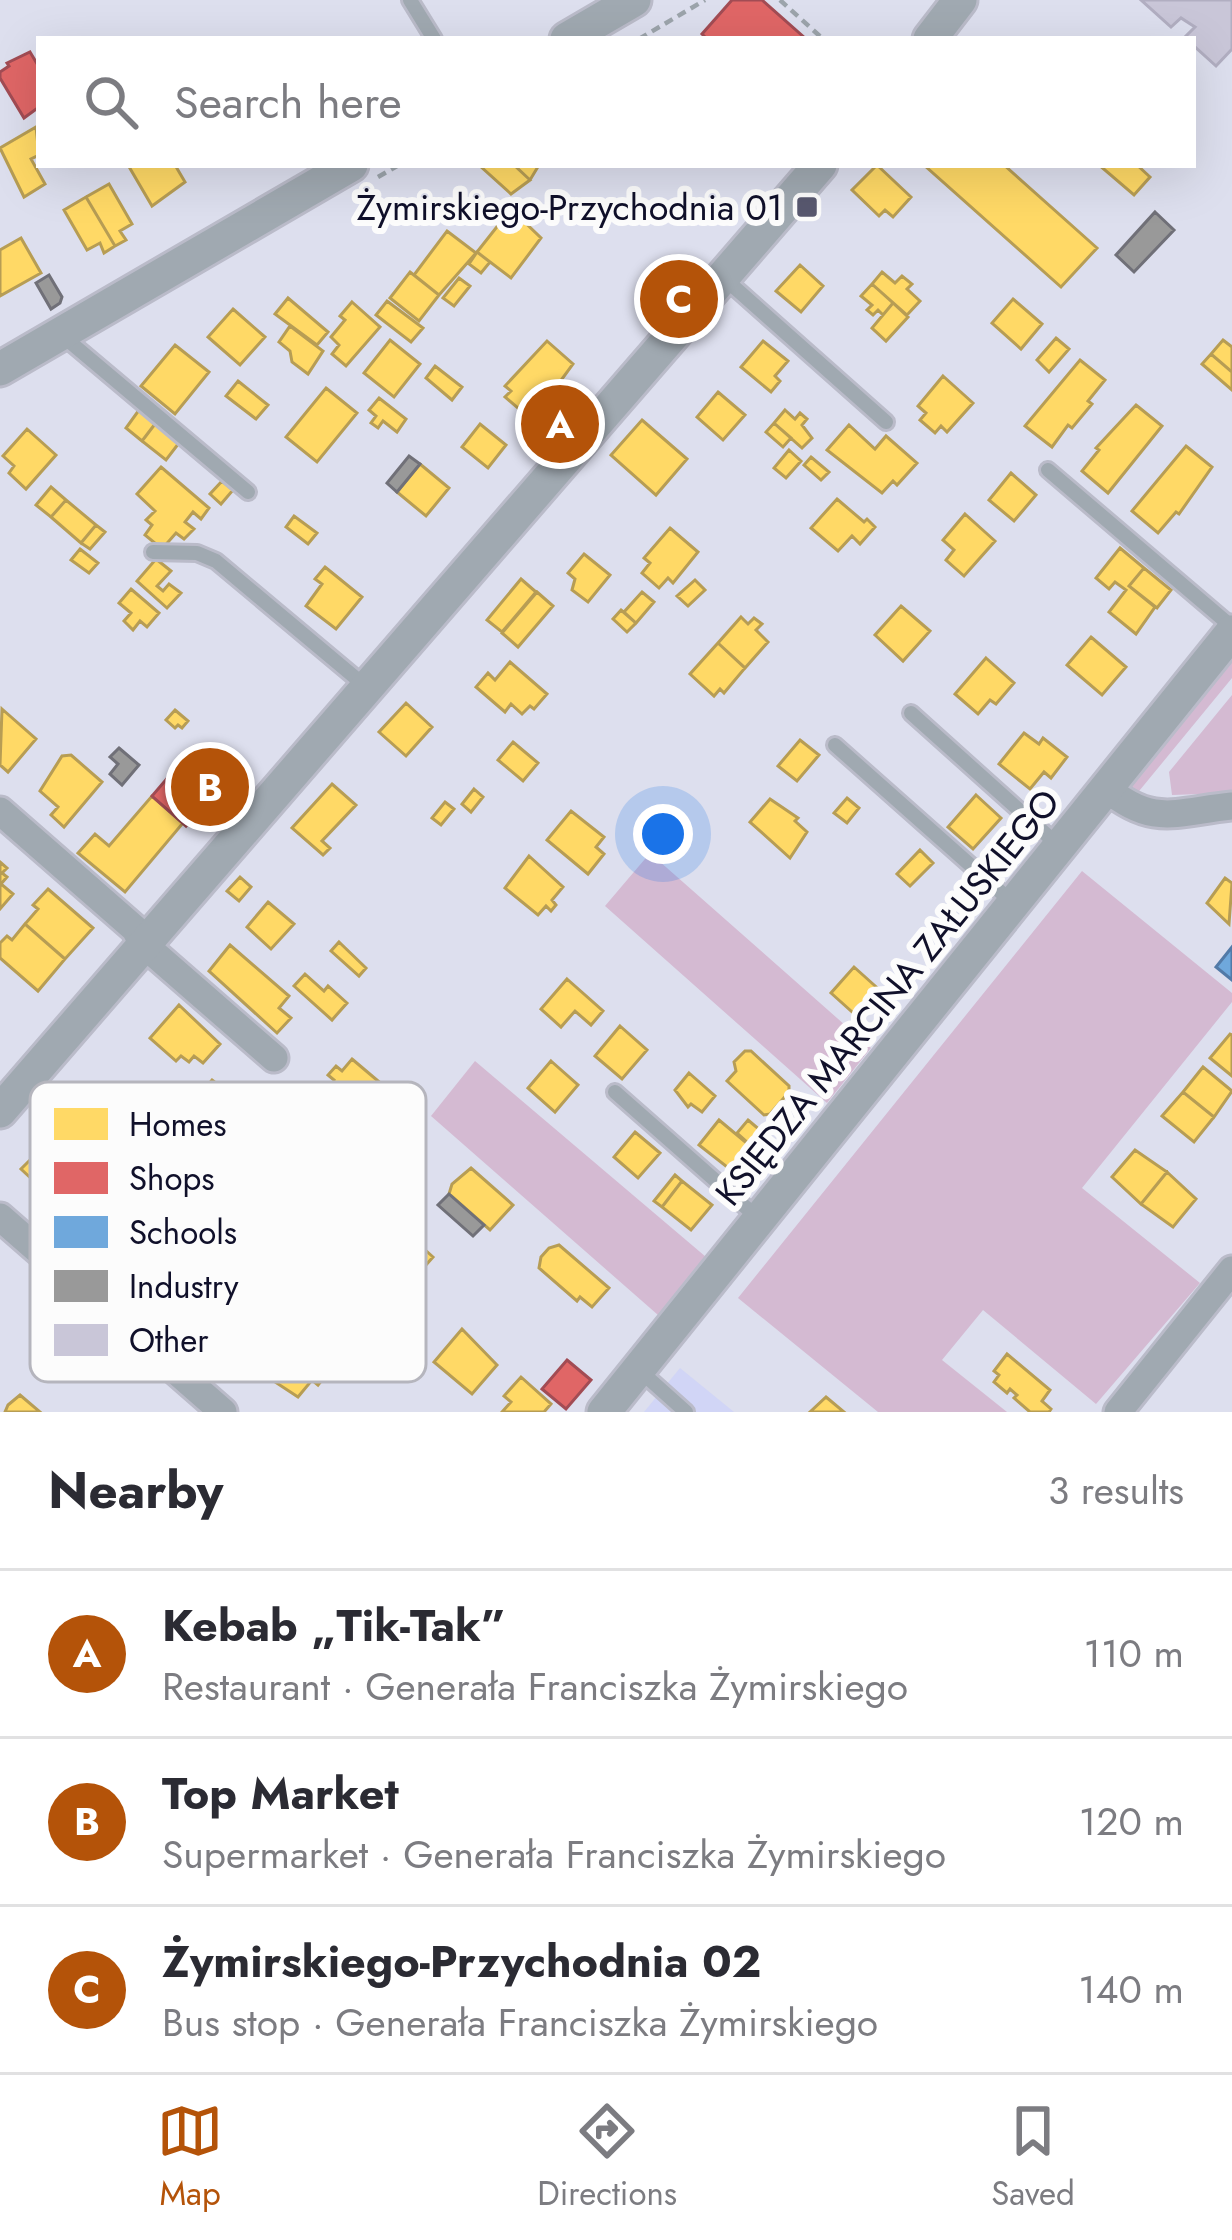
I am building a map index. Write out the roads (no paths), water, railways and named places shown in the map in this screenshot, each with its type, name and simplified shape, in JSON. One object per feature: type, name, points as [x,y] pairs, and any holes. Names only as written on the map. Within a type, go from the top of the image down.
[{"type":"street","points":[[572,36],[634,0]]},
{"type":"street","points":[[932,36],[960,0]]},
{"type":"street","points":[[0,369],[346,168]]},
{"type":"street","points":[[0,1111],[817,168]]},
{"type":"street","name":"KSIĘDZA MARCINA ZAŁUSKIEGO","points":[[604,1412],[1232,629]]},
{"type":"street","points":[[1106,788],[1134,811],[1146,813],[1232,806]]},
{"type":"street","points":[[0,811],[274,1058]]},
{"type":"street","points":[[0,1217],[30,1243]]},
{"type":"street","points":[[1118,1412],[1232,1270]]},
{"type":"street","points":[[189,1382],[223,1412]]},
{"type":"lane","points":[[410,0],[432,36]]},
{"type":"lane","points":[[723,277],[886,422]]},
{"type":"lane","points":[[60,334],[248,491]]},
{"type":"lane","points":[[1048,470],[1232,629]]},
{"type":"lane","points":[[153,552],[196,553],[216,561],[368,688]]},
{"type":"lane","points":[[911,713],[1059,846]]},
{"type":"lane","points":[[835,745],[1013,903]]},
{"type":"lane","points":[[615,1092],[760,1219]]},
{"type":"lane","points":[[638,1369],[686,1412]]},
{"type":"place","name":"Żymirskiego-Przychodnia 01","points":[[807,207]]},
{"type":"place","name":"Żymirskiego-Przychodnia 02","points":[[679,299]]},
{"type":"place","name":"Kebab „Tik-Tak”","points":[[560,424]]},
{"type":"place","name":"Top Market","points":[[210,787]]}]
